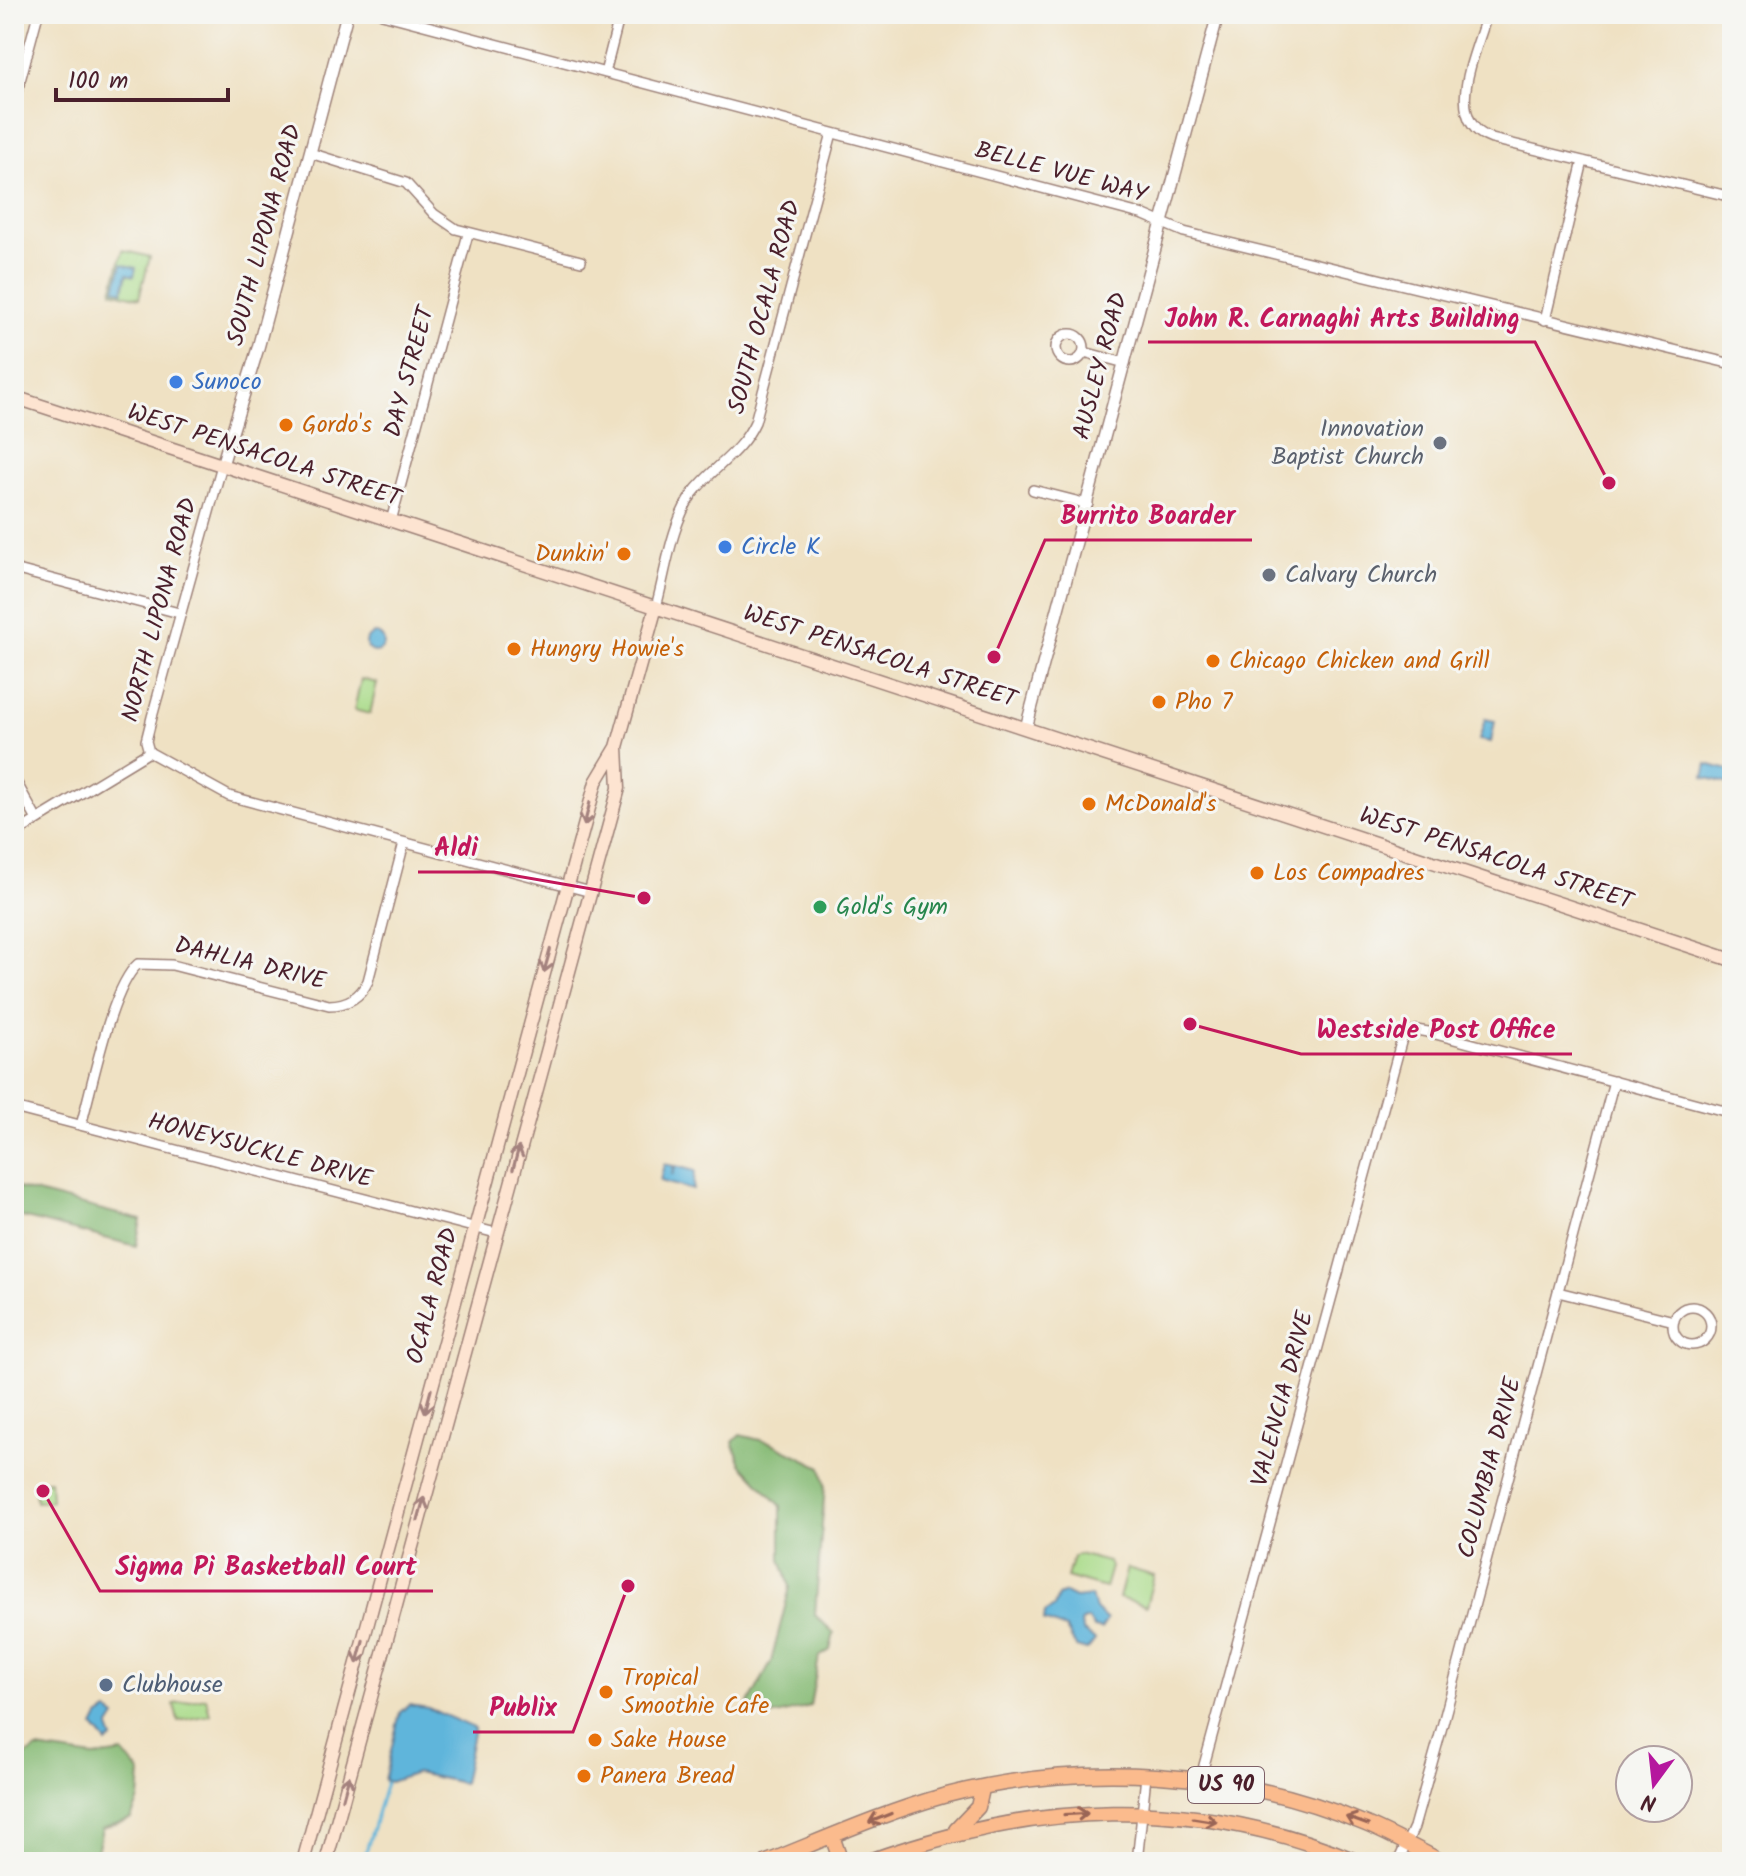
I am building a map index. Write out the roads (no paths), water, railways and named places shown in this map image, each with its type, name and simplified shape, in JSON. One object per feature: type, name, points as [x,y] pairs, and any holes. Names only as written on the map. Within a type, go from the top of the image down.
[{"type":"main road","name":"WEST PENSACOLA STREET","points":[[14,397],[1732,960]]},
{"type":"main road","name":"OCALA ROAD","points":[[303,1862],[596,782],[617,747],[656,607]]},
{"type":"main road","name":"OCALA ROAD","points":[[326,1862],[619,788],[617,747]]},
{"type":"main road","name":"US 90","points":[[767,1862],[895,1812],[982,1789],[1063,1777],[1146,1776],[1200,1780],[1300,1801],[1365,1823],[1442,1862]]},
{"type":"main road","points":[[952,1833],[978,1807],[982,1789]]},
{"type":"main road","name":"US 90","points":[[867,1862],[952,1833],[1073,1813],[1142,1813],[1200,1818],[1271,1831],[1358,1862]]},
{"type":"main road","points":[[832,1836],[841,1862]]},
{"type":"street","points":[[14,103],[38,14]]},
{"type":"street","name":"SOUTH LIPONA ROAD","points":[[222,465],[239,414],[347,14]]},
{"type":"street","name":"BELLE VUE WAY","points":[[382,14],[832,133],[1162,223],[1184,232],[1732,364]]},
{"type":"street","points":[[605,73],[620,14]]},
{"type":"street","name":"AUSLEY ROAD","points":[[1026,728],[1218,14]]},
{"type":"street","points":[[1487,14],[1464,99],[1467,123],[1475,131],[1492,139],[1732,197]]},
{"type":"street","name":"SOUTH OCALA ROAD","points":[[656,607],[687,502],[706,479],[739,449],[755,422],[832,133]]},
{"type":"street","points":[[310,153],[393,176],[413,188],[446,224],[468,234],[581,261]]},
{"type":"street","points":[[1545,320],[1583,161]]},
{"type":"street","name":"DAY STREET","points":[[391,521],[468,234]]},
{"type":"street","points":[[1084,352],[1125,363]]},
{"type":"street","name":"NORTH LIPONA ROAD","points":[[14,834],[149,752],[146,741],[222,465]]},
{"type":"street","points":[[1033,490],[1088,504]]},
{"type":"street","points":[[14,569],[179,613]]},
{"type":"street","points":[[149,752],[229,796],[591,892]]},
{"type":"street","points":[[14,778],[37,820]]},
{"type":"street","name":"DAHLIA DRIVE","points":[[81,1125],[115,1003],[126,979],[138,964],[172,965],[329,1005],[353,1000],[368,981],[404,843]]},
{"type":"street","name":"VALENCIA DRIVE","points":[[1200,1780],[1322,1335],[1396,1048],[1408,1031],[1428,1032],[1614,1081]]},
{"type":"street","points":[[1614,1081],[1732,1113]]},
{"type":"street","name":"COLUMBIA DRIVE","points":[[1398,1862],[1407,1844],[1439,1738],[1514,1445],[1614,1081]]},
{"type":"street","name":"HONEYSUCKLE DRIVE","points":[[14,1108],[496,1233]]},
{"type":"street","points":[[1558,1292],[1674,1321]]},
{"type":"street","points":[[1694,1307],[1710,1318],[1711,1331],[1705,1341],[1688,1345],[1674,1333],[1674,1321],[1681,1310],[1694,1307]]},
{"type":"street","points":[[1137,1862],[1146,1776]]},
{"type":"water","points":[[122,264],[136,268],[134,276],[127,274],[123,291],[115,289]]},
{"type":"water","points":[[375,634],[384,643],[375,652],[366,643]]},
{"type":"water","points":[[1485,719],[1495,721],[1491,742],[1479,740]]},
{"type":"water","points":[[1707,764],[1732,771],[1729,784],[1704,777]]},
{"type":"water","points":[[664,1164],[674,1166],[672,1175],[676,1166],[695,1171],[693,1190],[660,1181]]},
{"type":"water","points":[[1065,1593],[1075,1598],[1091,1596],[1095,1609],[1107,1620],[1101,1629],[1094,1628],[1088,1619],[1081,1622],[1082,1631],[1095,1640],[1087,1650],[1076,1647],[1066,1629],[1044,1621],[1045,1613],[1054,1607],[1058,1596]]},
{"type":"water","points":[[409,1705],[428,1708],[474,1728],[463,1783],[416,1773],[390,1782],[384,1780],[400,1712]]},
{"type":"water","points":[[108,1711],[116,1717],[109,1728],[113,1739],[107,1743],[94,1727],[99,1717]]},
{"type":"waterway","points":[[363,1862],[386,1783]]},
{"type":"place","name":"Sunoco","points":[[176,382]]},
{"type":"place","name":"Gordo's","points":[[286,425]]},
{"type":"place","name":"Innovation Baptist Church","points":[[1440,443]]},
{"type":"place","name":"John R. Carnaghi Arts Building","points":[[1609,483]]},
{"type":"place","name":"Circle K","points":[[725,547]]},
{"type":"place","name":"Dunkin'","points":[[624,554]]},
{"type":"place","name":"Calvary Church","points":[[1269,575]]},
{"type":"place","name":"Hungry Howie's","points":[[514,649]]},
{"type":"place","name":"Burrito Boarder","points":[[994,657]]},
{"type":"place","name":"Chicago Chicken and Grill","points":[[1213,661]]},
{"type":"place","name":"Pho 7","points":[[1159,702]]},
{"type":"place","name":"McDonald's","points":[[1089,804]]},
{"type":"place","name":"Los Compadres","points":[[1257,873]]},
{"type":"place","name":"Aldi","points":[[644,898]]},
{"type":"place","name":"Gold's Gym","points":[[820,907]]},
{"type":"place","name":"Westside Post Office","points":[[1190,1024]]},
{"type":"place","name":"Sigma Pi Basketball Court","points":[[43,1491]]},
{"type":"place","name":"Publix","points":[[628,1586]]},
{"type":"place","name":"Clubhouse","points":[[106,1685]]},
{"type":"place","name":"Tropical Smoothie Cafe","points":[[606,1692]]},
{"type":"place","name":"Sake House","points":[[595,1740]]},
{"type":"place","name":"Panera Bread","points":[[584,1776]]}]
